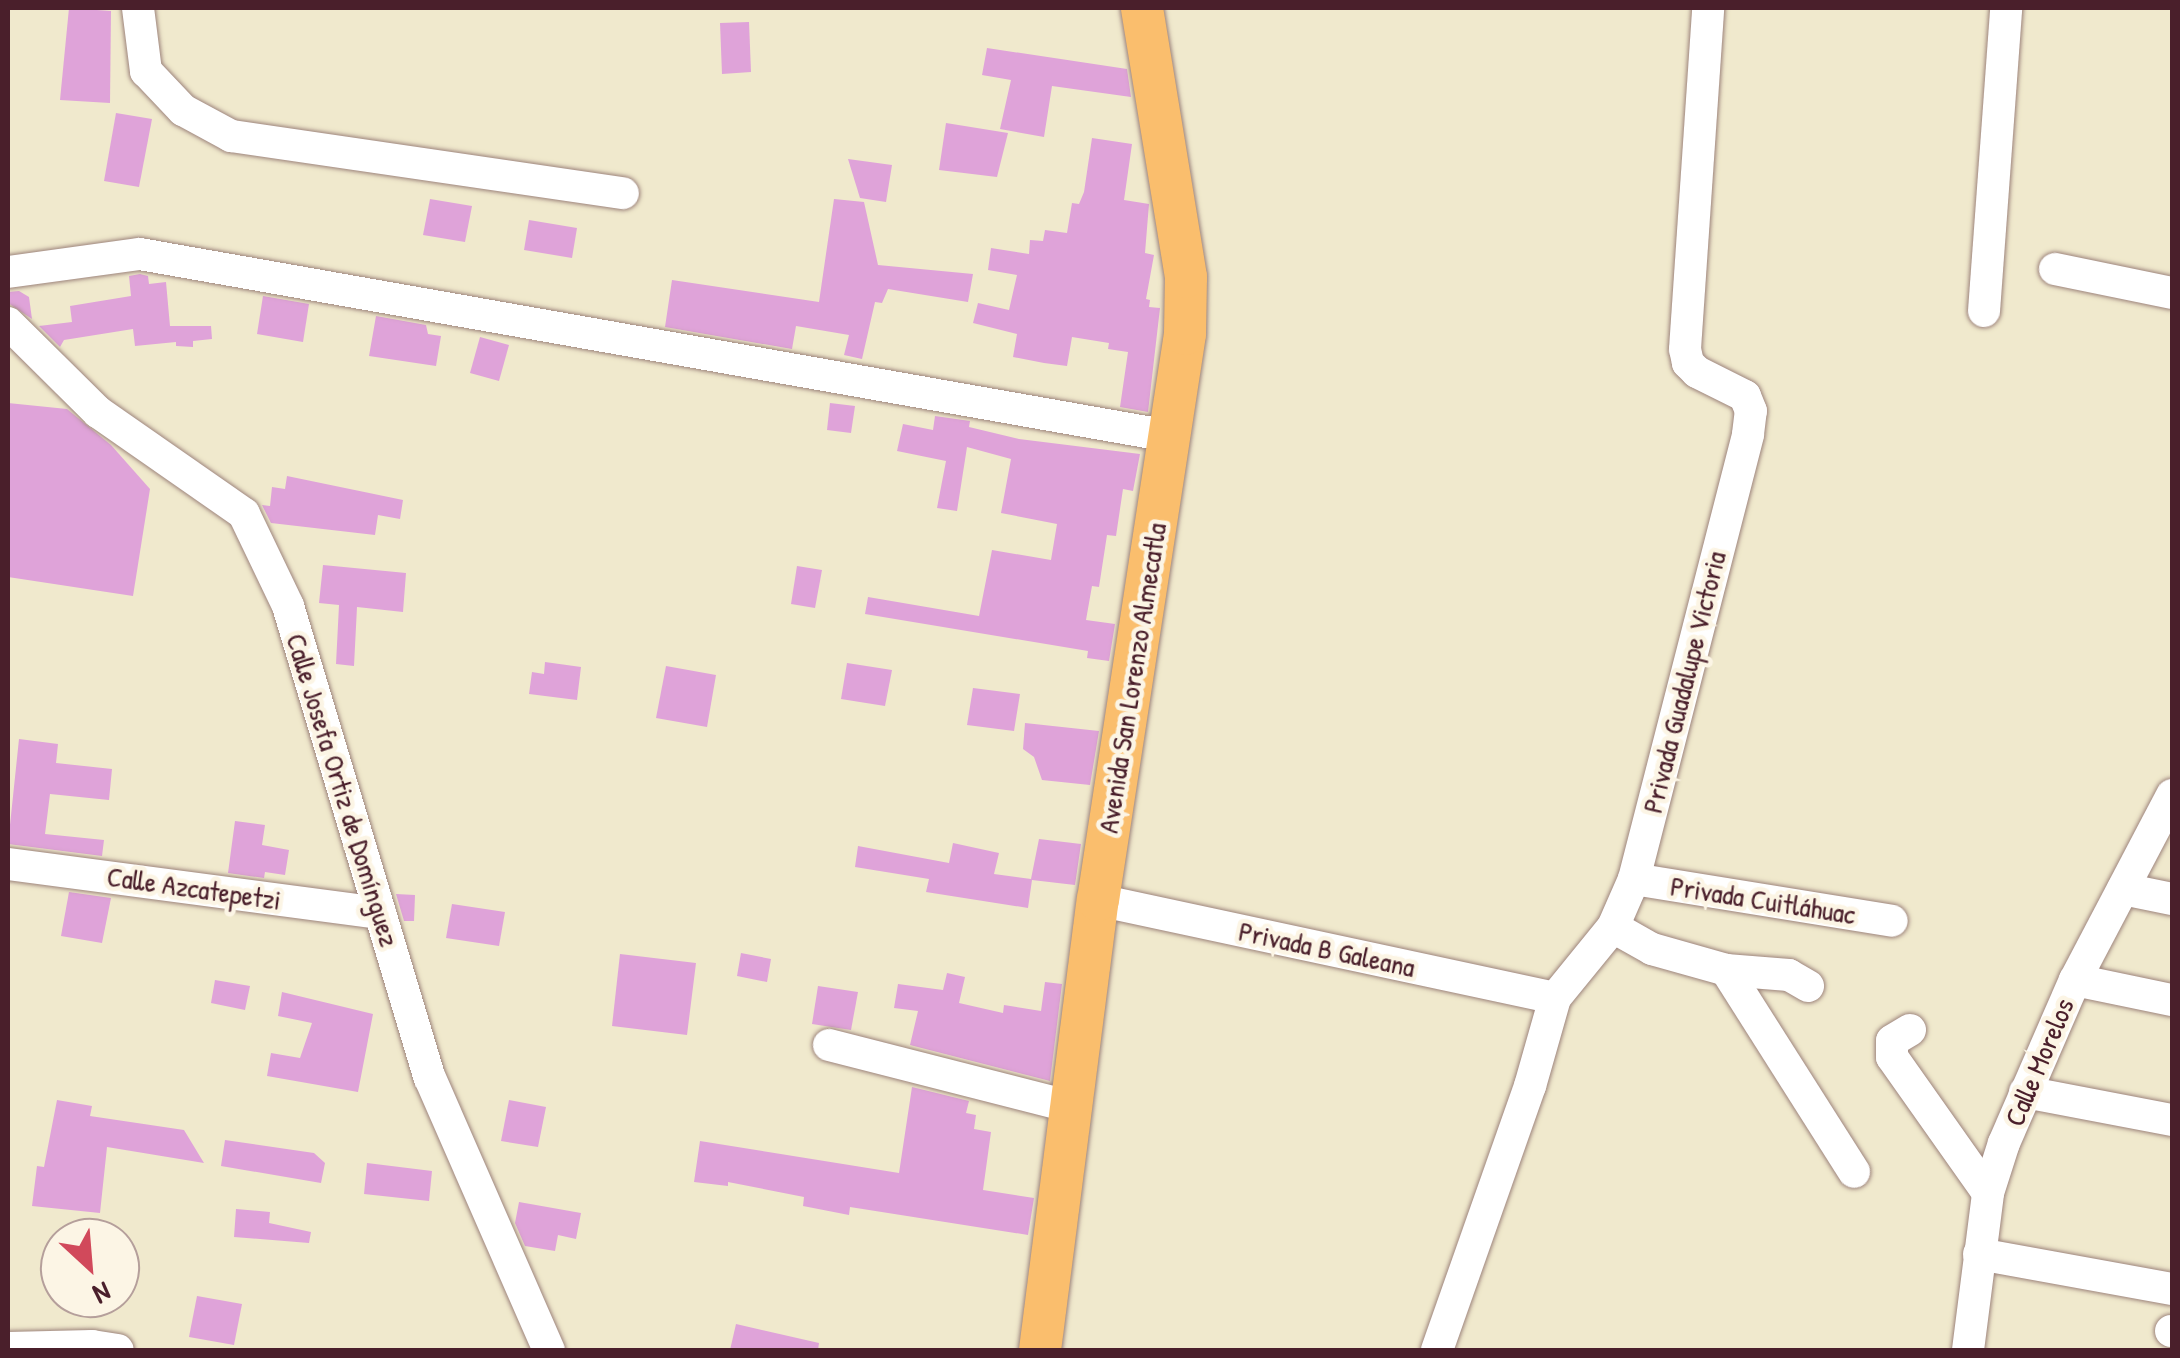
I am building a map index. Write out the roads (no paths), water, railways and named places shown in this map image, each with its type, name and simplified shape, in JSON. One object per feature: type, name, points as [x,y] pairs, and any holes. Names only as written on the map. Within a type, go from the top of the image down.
[{"type":"main road","name":"Avenida San Lorenzo Almecatla","points":[[1040,1350],[1098,900],[1185,334],[1186,276],[1142,8]]},
{"type":"street","points":[[138,8],[146,71],[183,110],[232,136],[624,193]]},
{"type":"street","name":"Privada Guadalupe Victoria","points":[[1438,1350],[1530,1086],[1555,998],[1613,927],[1634,879],[1751,411],[1746,396],[1697,372],[1688,362],[1685,349],[1708,8]]},
{"type":"street","points":[[1984,311],[2006,8]]},
{"type":"street","points":[[8,272],[140,254],[1169,436]]},
{"type":"street","points":[[2054,269],[2172,293]]},
{"type":"street","name":"Calle Josefa Ortiz de Domínguez","points":[[8,323],[98,412],[244,514],[288,606],[430,1078],[550,1350]]},
{"type":"street","name":"Calle Morelos","points":[[1968,1350],[1988,1193],[2024,1092],[2075,980],[2172,795]]},
{"type":"street","name":"Calle Azcatepetzi","points":[[8,864],[380,913]]},
{"type":"street","name":"Privada Cuitláhuac","points":[[1634,879],[1892,921]]},
{"type":"street","points":[[2123,889],[2172,898]]},
{"type":"street","name":"Privada B Galeana","points":[[1098,900],[1555,998]]},
{"type":"street","points":[[1613,927],[1652,949],[1726,970],[1789,975],[1808,986]]},
{"type":"street","points":[[1726,970],[1854,1172]]},
{"type":"street","points":[[2075,980],[2172,1000]]},
{"type":"street","points":[[1910,1030],[1892,1041],[1892,1057],[1988,1193]]},
{"type":"street","points":[[830,1045],[1072,1107]]},
{"type":"street","points":[[2024,1092],[2172,1120]]},
{"type":"street","points":[[1979,1254],[2172,1289]]},
{"type":"street","points":[[8,1348],[92,1346],[118,1350]]}]
